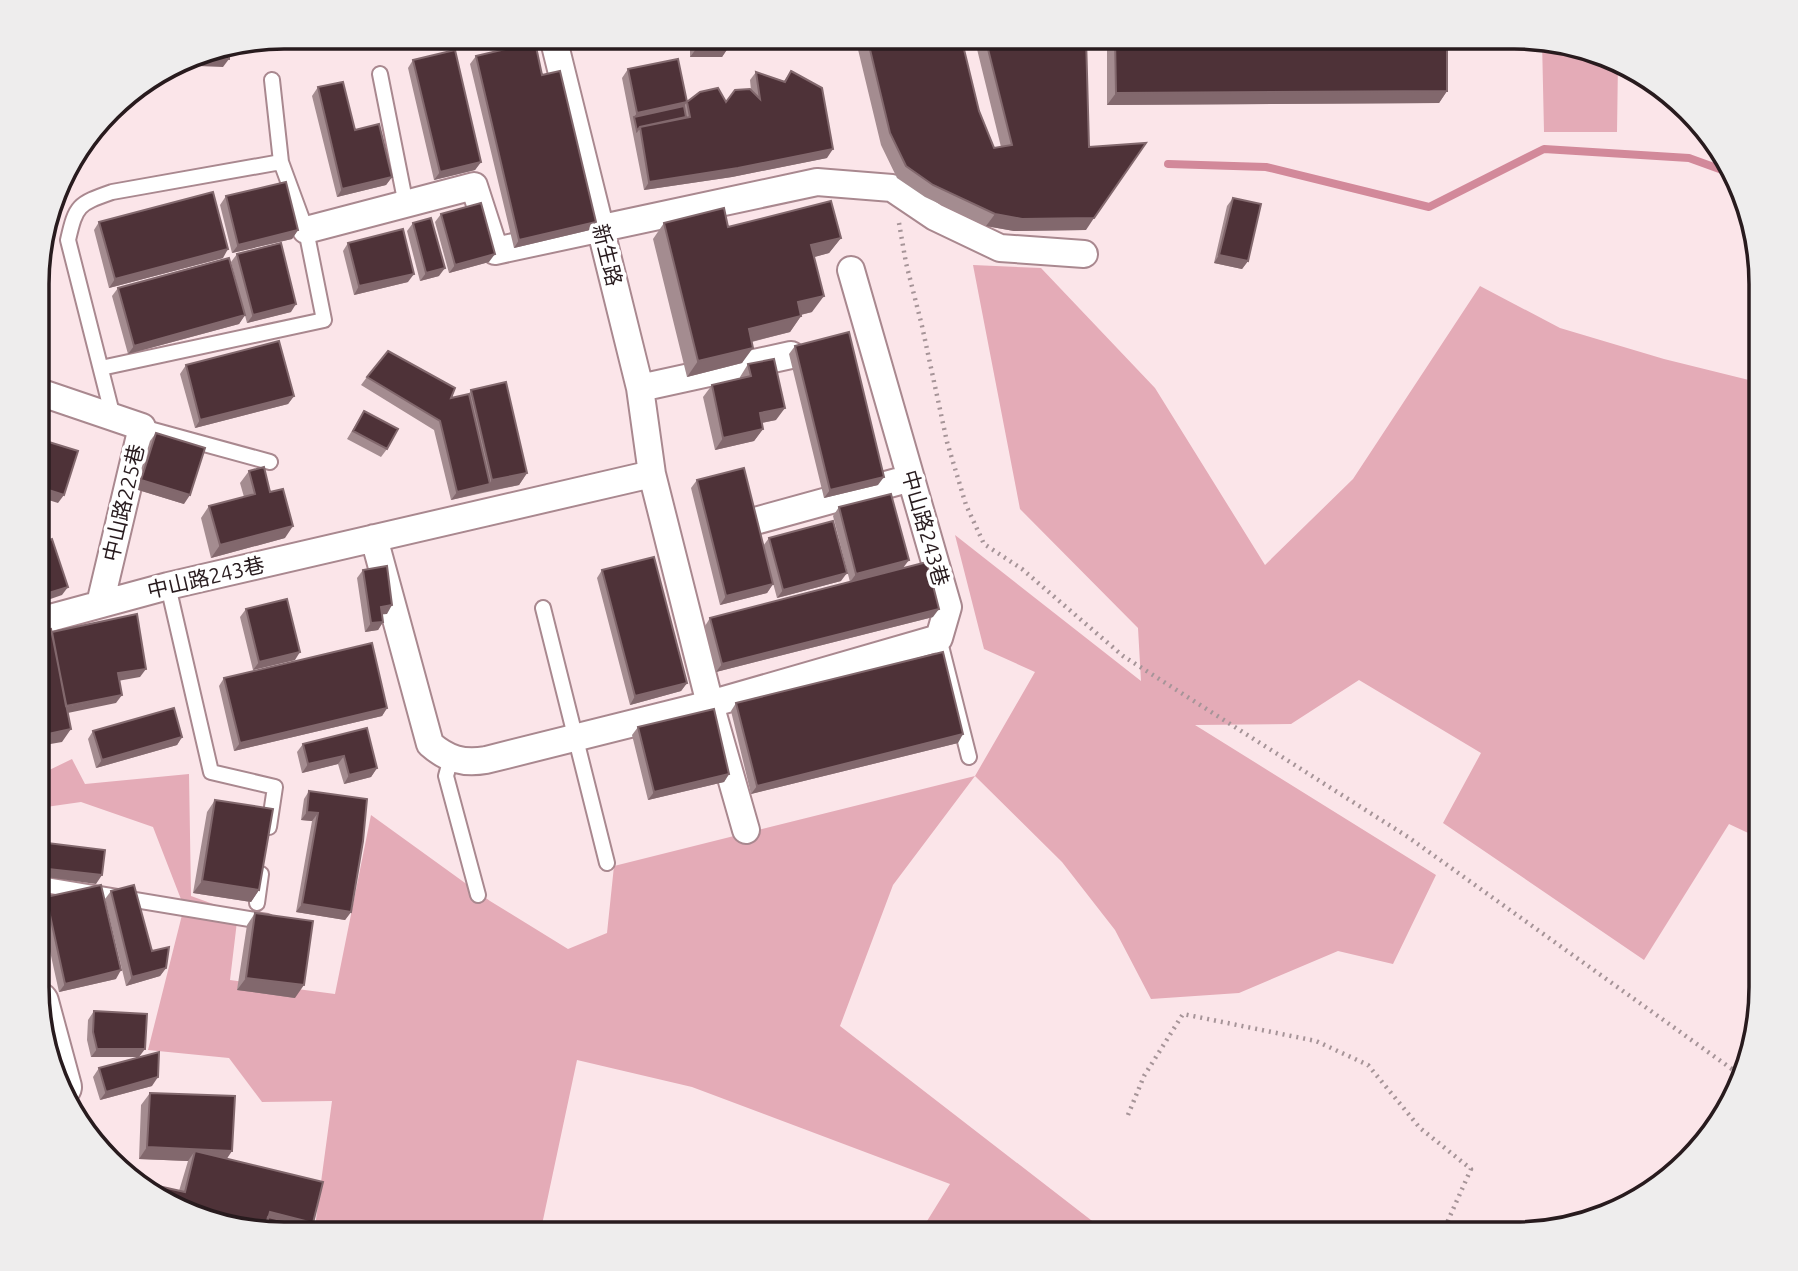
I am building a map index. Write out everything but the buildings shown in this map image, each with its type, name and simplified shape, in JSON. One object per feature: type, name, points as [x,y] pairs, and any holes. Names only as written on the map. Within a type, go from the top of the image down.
[{"type":"street","name":"新生路","points":[[556,49],[640,388],[652,474]]},
{"type":"street","points":[[306,230],[474,186],[495,251],[817,181],[892,188],[935,217],[1000,248],[1084,254]]},
{"type":"street","name":"中山路243巷","points":[[851,270],[948,607],[939,638]]},
{"type":"street","points":[[640,388],[791,355]]},
{"type":"street","name":"中山路225巷","points":[[49,395],[142,427],[100,604]]},
{"type":"street","points":[[652,474],[710,704],[746,830]]},
{"type":"street","name":"中山路243巷","points":[[49,618],[169,586],[652,474]]},
{"type":"street","points":[[755,521],[911,478]]},
{"type":"street","points":[[374,538],[430,744],[462,762],[474,762],[710,704],[939,638]]},
{"type":"lane","points":[[380,74],[406,205]]},
{"type":"lane","points":[[101,368],[324,320],[306,230],[281,162],[272,80]]},
{"type":"lane","points":[[113,417],[68,240],[74,214],[88,201],[112,191],[281,162]]},
{"type":"lane","points":[[142,427],[270,462]]},
{"type":"lane","points":[[169,586],[211,772],[275,787],[267,838]]},
{"type":"lane","points":[[543,608],[607,863]]},
{"type":"lane","points":[[939,638],[969,757]]},
{"type":"lane","points":[[451,758],[446,776],[478,895]]},
{"type":"lane","points":[[257,903],[263,864]]},
{"type":"lane","points":[[50,886],[276,923]]},
{"type":"path","points":[[892,188],[906,263],[947,442],[966,505],[984,544],[1023,569],[1123,656],[1408,837],[1734,1070]]},
{"type":"path","points":[[1128,1115],[1144,1076],[1183,1014],[1316,1041],[1368,1065],[1420,1128],[1471,1169],[1448,1222]]},
{"type":"shaded area","points":[[1542,51],[1575,57],[1618,73],[1617,132],[1544,132]]},
{"type":"shaded area","points":[[973,265],[1041,268],[1155,388],[1265,565],[1353,479],[1480,286],[1560,328],[1664,359],[1748,380],[1748,833],[1729,824],[1644,960],[1443,823],[1481,753],[1359,680],[1291,724],[1195,725],[1436,875],[1393,964],[1338,951],[1239,993],[1151,999],[1115,930],[1062,862],[975,776],[1035,672],[984,649],[955,535],[1141,681],[1138,628],[1020,509]]},
{"type":"shaded area","points":[[72,759],[85,784],[189,774],[191,896],[238,913],[230,980],[335,994],[371,815],[490,901],[568,949],[607,933],[614,866],[975,776],[893,885],[840,1026],[1093,1222],[927,1222],[950,1184],[692,1087],[577,1060],[543,1221],[316,1221],[332,1101],[262,1102],[229,1058],[148,1050],[184,907],[153,827],[81,802],[50,806],[50,770]]},
{"type":"waterway","points":[[1168,164],[1266,167],[1429,207],[1544,149],[1689,158],[1719,169]]}]
